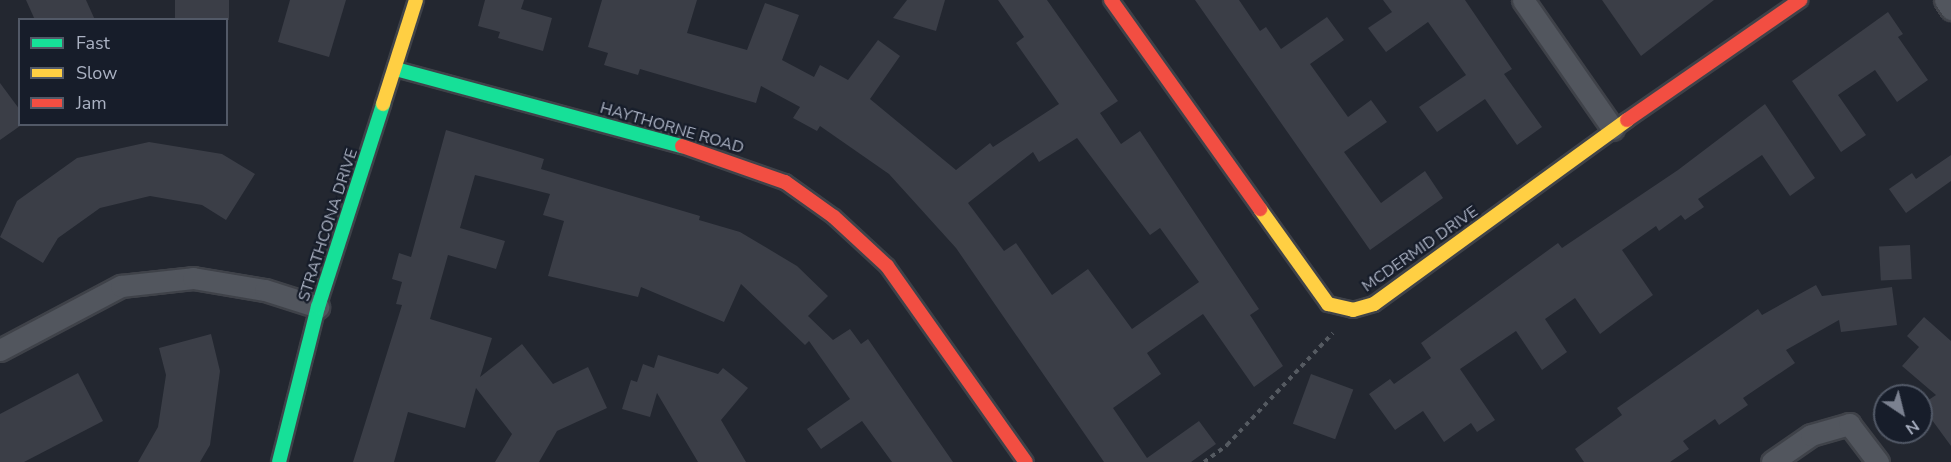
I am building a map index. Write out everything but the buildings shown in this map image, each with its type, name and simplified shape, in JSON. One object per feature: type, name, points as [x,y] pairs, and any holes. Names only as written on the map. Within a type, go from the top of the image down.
[{"type":"street","name":"STRATHCONA DRIVE","points":[[279,462],[297,405],[318,307],[396,69],[416,0]]},
{"type":"street","name":"MCDERMID DRIVE","points":[[1111,0],[1328,304],[1343,308],[1374,304],[1613,129],[1800,0]]},
{"type":"street","points":[[1523,0],[1613,129]]},
{"type":"street","points":[[1945,0],[1951,9]]},
{"type":"street","name":"HAYTHORNE ROAD","points":[[396,69],[722,157],[785,182],[834,217],[887,267],[1026,462]]},
{"type":"street","points":[[0,350],[121,286],[194,278],[265,290],[318,307]]},
{"type":"street","points":[[1772,462],[1811,435],[1849,424],[1878,462]]},
{"type":"path","points":[[1204,462],[1227,445],[1334,333]]},
{"type":"traffic: fast","points":[[396,69],[682,146]]},
{"type":"traffic: fast","points":[[279,462],[318,307],[383,104]]},
{"type":"traffic: slow","points":[[383,104],[416,0]]},
{"type":"traffic: slow","points":[[1260,209],[1328,304],[1353,310],[1374,304],[1627,120]]},
{"type":"traffic: jam","points":[[1111,0],[1260,209]]},
{"type":"traffic: jam","points":[[1627,120],[1800,0]]},
{"type":"traffic: jam","points":[[682,146],[785,182],[834,217],[887,266],[1026,462]]}]
